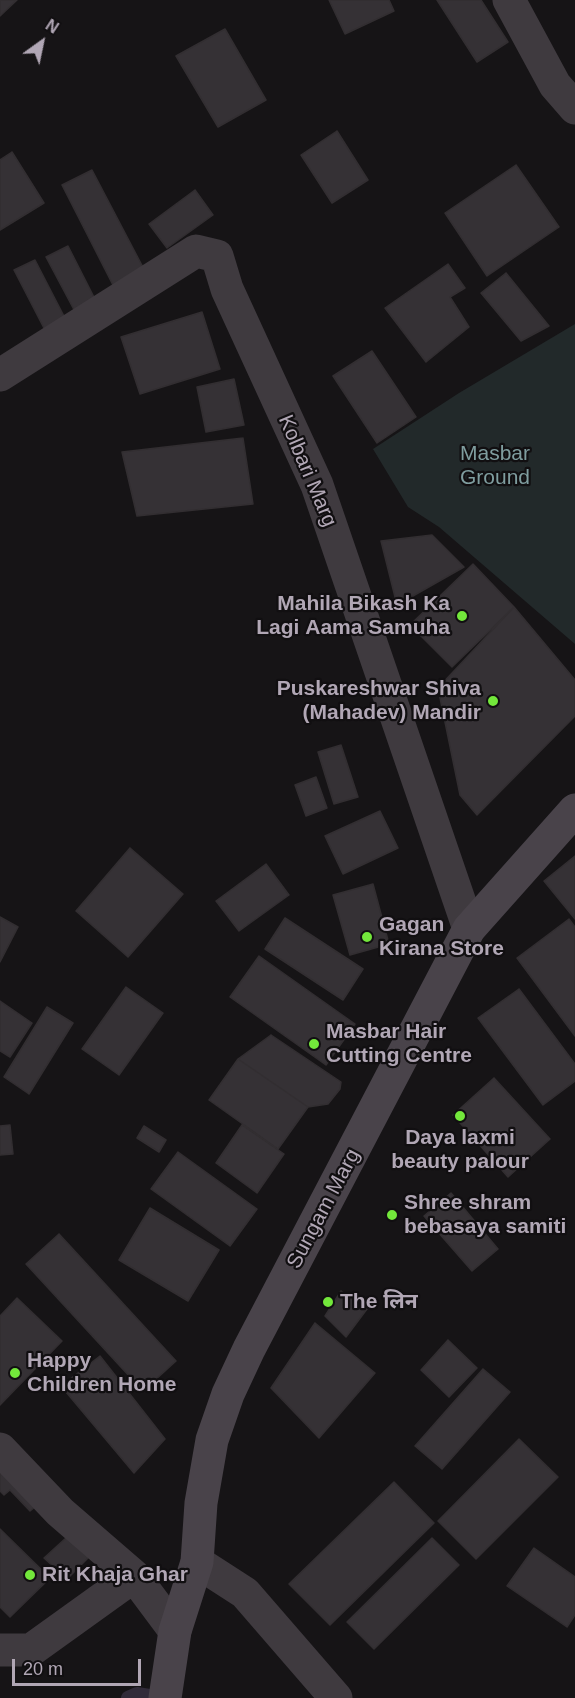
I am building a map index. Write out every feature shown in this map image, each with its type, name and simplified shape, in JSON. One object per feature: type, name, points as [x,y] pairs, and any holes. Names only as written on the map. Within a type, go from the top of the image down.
[{"type":"main road","name":"Sungam Marg","points":[[165,1698],[174,1642],[196,1562],[201,1503],[212,1440],[228,1394],[249,1349],[469,929],[575,810]]},
{"type":"street","points":[[509,0],[555,85],[575,108]]},
{"type":"street","name":"Kolbari Marg","points":[[0,375],[196,251],[217,256],[227,289],[317,485],[469,929]]},
{"type":"street","points":[[0,1449],[60,1512],[134,1576],[174,1642]]},
{"type":"street","points":[[196,1562],[245,1593],[336,1698]]},
{"type":"street","points":[[0,1650],[31,1650],[134,1576]]},
{"type":"green space","name":"Masbar Ground","points":[[575,324],[575,644],[439,527],[408,507],[373,449],[459,393]]},
{"type":"building","points":[[0,0],[17,0],[0,16]]},
{"type":"building","points":[[329,0],[389,0],[394,11],[345,34]]},
{"type":"building","points":[[437,0],[481,0],[508,42],[477,62]]},
{"type":"building","points":[[225,29],[266,100],[218,127],[176,56]]},
{"type":"building","points":[[337,131],[368,180],[332,203],[301,155]]},
{"type":"building","points":[[12,152],[44,203],[0,230],[0,160]]},
{"type":"building","points":[[516,165],[559,227],[487,276],[445,213]]},
{"type":"building","points":[[92,170],[147,275],[116,291],[62,185]]},
{"type":"building","points":[[195,190],[213,215],[167,248],[149,224]]},
{"type":"building","points":[[68,246],[101,311],[80,321],[46,257]]},
{"type":"building","points":[[35,260],[68,324],[47,334],[14,270]]},
{"type":"building","points":[[448,264],[465,288],[450,297],[469,327],[426,362],[385,308]]},
{"type":"building","points":[[506,273],[549,326],[521,341],[481,293]]},
{"type":"building","points":[[202,312],[220,369],[140,394],[121,337]]},
{"type":"building","points":[[372,351],[416,417],[377,443],[333,376]]},
{"type":"building","points":[[234,379],[244,425],[206,432],[197,387]]},
{"type":"building","points":[[243,438],[253,504],[137,516],[122,452]]},
{"type":"building","points":[[432,535],[464,567],[397,605],[381,541]]},
{"type":"building","name":"Mahila Bikash Ka Lagi Aama Samuha","points":[[473,564],[514,607],[452,667],[410,625]]},
{"type":"building","points":[[514,607],[575,680],[575,716],[477,815],[460,795],[438,688]]},
{"type":"building","points":[[341,745],[358,797],[334,804],[318,752]]},
{"type":"building","points":[[316,777],[327,808],[306,816],[295,785]]},
{"type":"building","points":[[380,811],[398,848],[343,874],[325,836]]},
{"type":"building","points":[[130,848],[183,894],[128,957],[76,911]]},
{"type":"building","points":[[575,856],[575,919],[544,881]]},
{"type":"building","points":[[266,864],[289,895],[239,931],[216,901]]},
{"type":"building","points":[[373,884],[389,944],[350,955],[333,895]]},
{"type":"building","points":[[0,917],[18,927],[0,962]]},
{"type":"building","points":[[285,918],[363,969],[343,1000],[265,949]]},
{"type":"building","points":[[569,919],[575,927],[575,1036],[517,958]]},
{"type":"building","points":[[259,956],[355,1024],[326,1065],[230,997]]},
{"type":"building","points":[[126,987],[163,1013],[119,1075],[82,1049]]},
{"type":"building","points":[[519,989],[575,1064],[575,1081],[543,1105],[478,1018]]},
{"type":"building","points":[[0,1001],[32,1023],[10,1057],[0,1051]]},
{"type":"building","points":[[47,1007],[73,1023],[29,1094],[4,1077]]},
{"type":"building","points":[[271,1035],[341,1082],[340,1089],[328,1104],[308,1107],[238,1059]]},
{"type":"building","points":[[238,1059],[308,1107],[278,1149],[209,1100]]},
{"type":"building","points":[[494,1078],[550,1139],[508,1177],[453,1115]]},
{"type":"building","points":[[10,1125],[13,1154],[0,1155],[0,1126]]},
{"type":"building","points":[[242,1125],[284,1154],[257,1193],[216,1163]]},
{"type":"building","points":[[144,1126],[166,1140],[159,1152],[137,1138]]},
{"type":"building","points":[[178,1152],[257,1209],[230,1246],[151,1189]]},
{"type":"building","points":[[451,1193],[498,1249],[472,1271],[424,1216]]},
{"type":"building","points":[[150,1208],[219,1250],[188,1301],[119,1260]]},
{"type":"building","points":[[59,1234],[176,1361],[143,1391],[26,1264]]},
{"type":"building","points":[[341,1291],[367,1309],[346,1337],[325,1316]]},
{"type":"building","name":"Happy Children Home","points":[[17,1298],[62,1341],[0,1405],[0,1316]]},
{"type":"building","points":[[315,1323],[375,1373],[319,1438],[271,1388]]},
{"type":"building","points":[[448,1340],[477,1368],[449,1397],[421,1370]]},
{"type":"building","points":[[100,1356],[165,1439],[134,1473],[61,1386]]},
{"type":"building","points":[[483,1369],[510,1392],[442,1469],[415,1446]]},
{"type":"building","points":[[519,1439],[558,1477],[476,1559],[438,1521]]},
{"type":"building","points":[[0,1457],[40,1503],[30,1511],[10,1490],[4,1495],[0,1491]]},
{"type":"building","points":[[394,1482],[434,1523],[330,1625],[289,1584]]},
{"type":"building","points":[[0,1529],[50,1578],[10,1617],[0,1607]]},
{"type":"building","points":[[67,1537],[89,1557],[67,1579],[44,1558]]},
{"type":"building","points":[[432,1538],[459,1565],[374,1649],[347,1622]]},
{"type":"building","points":[[534,1548],[575,1577],[575,1615],[567,1627],[507,1586]]},
{"type":"waterway","points":[[128,1698],[137,1694],[162,1698]]},
{"type":"place","name":"Mahila Bikash Ka Lagi Aama Samuha","points":[[462,616]]},
{"type":"place","name":"Puskareshwar Shiva (Mahadev) Mandir","points":[[493,701]]},
{"type":"place","name":"Gagan Kirana Store","points":[[367,937]]},
{"type":"place","name":"Masbar Hair Cutting Centre","points":[[314,1044]]},
{"type":"place","name":"Daya laxmi beauty palour","points":[[460,1116]]},
{"type":"place","name":"Shree shram bebasaya samiti","points":[[392,1215]]},
{"type":"place","name":"The लिन","points":[[328,1302]]},
{"type":"place","name":"Happy Children Home","points":[[15,1373]]},
{"type":"place","name":"Rit Khaja Ghar","points":[[30,1575]]}]
